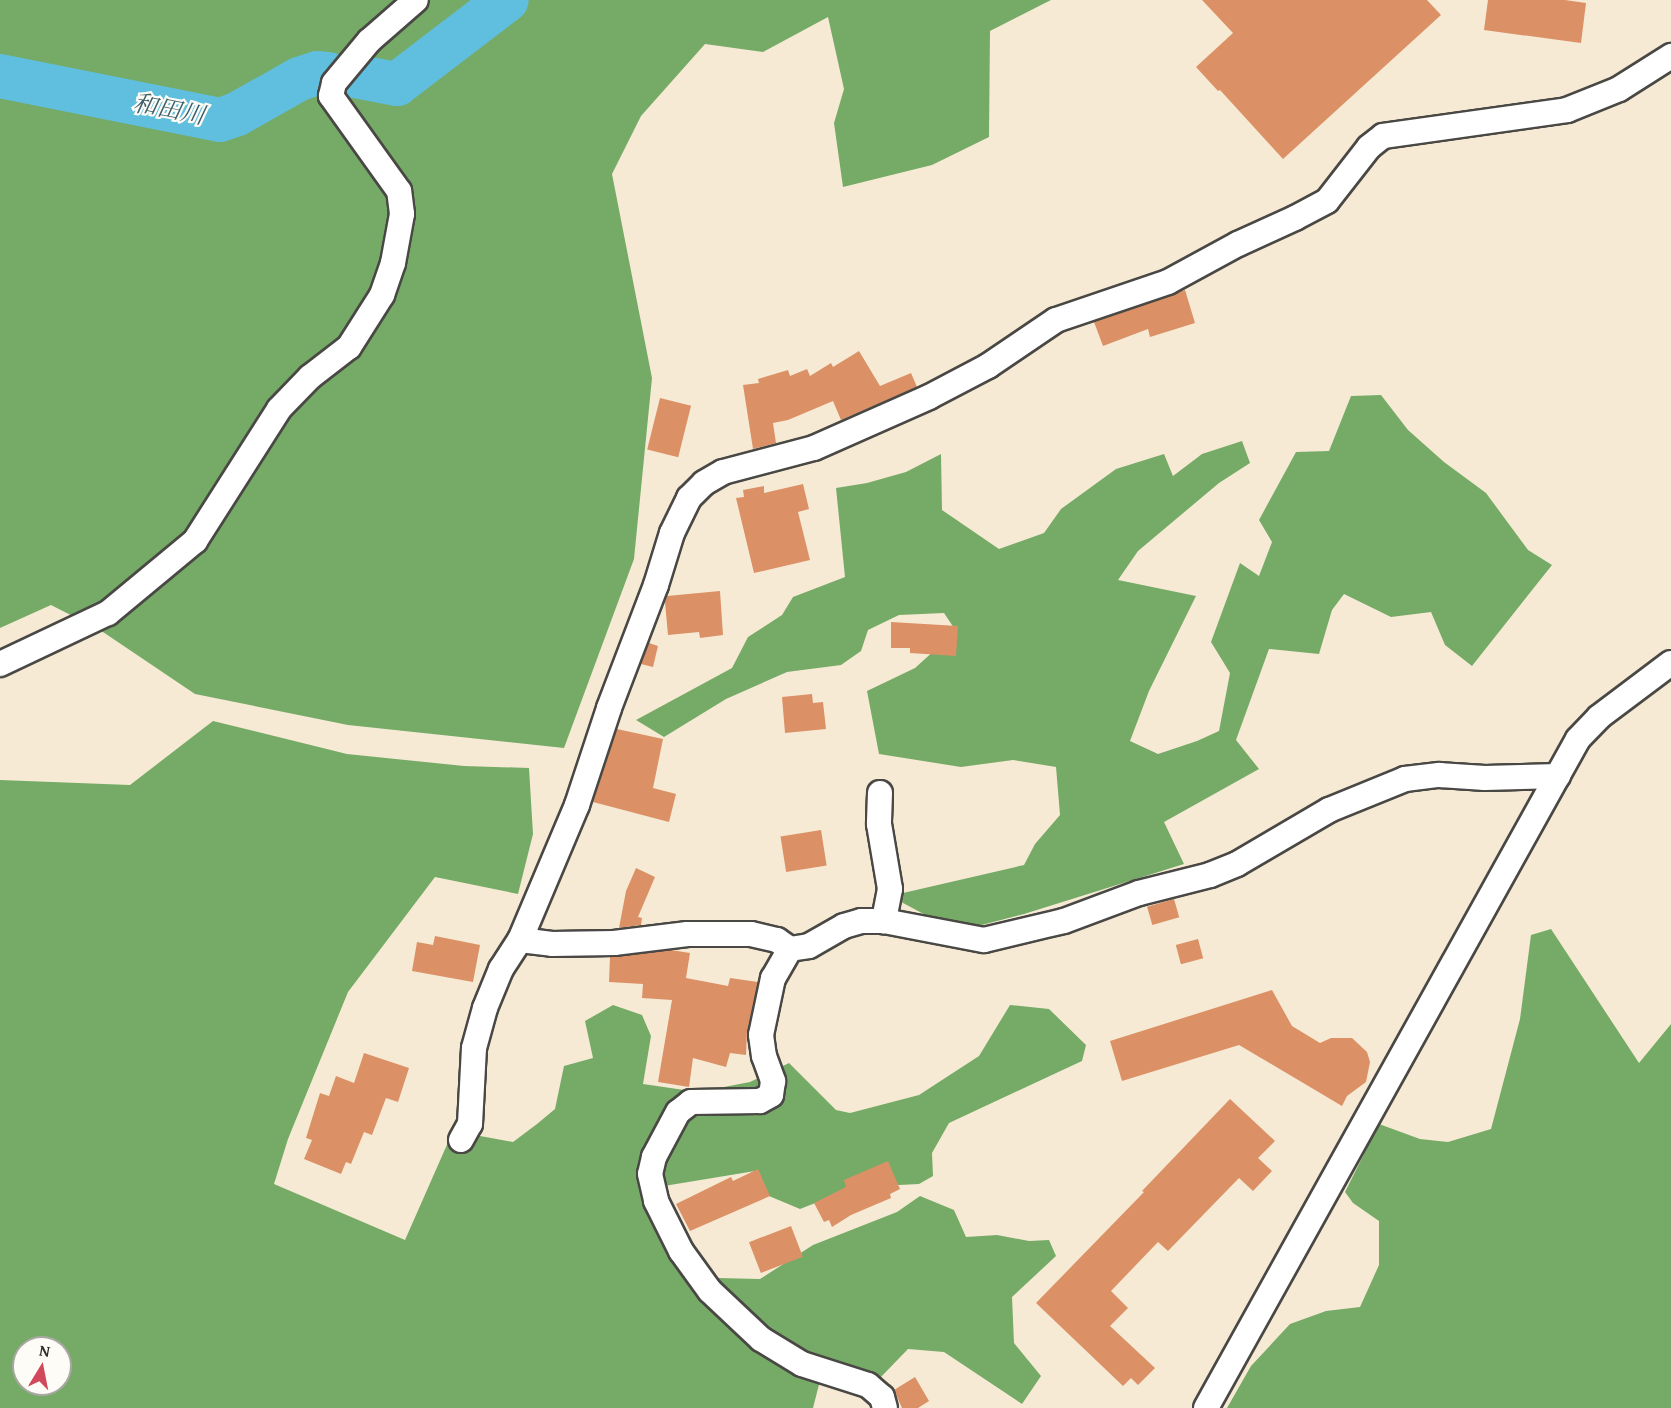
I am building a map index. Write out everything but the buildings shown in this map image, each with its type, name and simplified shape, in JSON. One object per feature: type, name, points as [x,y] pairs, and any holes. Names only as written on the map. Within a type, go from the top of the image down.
[{"type":"street","points":[[0,664],[108,613],[195,541],[279,409],[310,377],[349,347],[382,295],[393,263],[402,214],[399,191],[331,96],[334,83],[369,41],[416,0]]},
{"type":"street","points":[[461,1140],[470,1124],[474,1048],[485,1008],[501,969],[520,940],[577,805],[609,708],[656,585],[672,533],[689,498],[704,483],[723,472],[814,448],[929,397],[988,366],[1056,320],[1168,282],[1238,244],[1295,218],[1328,201],[1370,147],[1383,136],[1567,110],[1619,89],[1671,56]]},
{"type":"street","points":[[1206,1408],[1578,739],[1599,717],[1671,663]]},
{"type":"street","points":[[520,940],[552,944],[614,943],[687,934],[751,934],[777,940],[790,949],[809,946],[844,926],[861,921],[884,921],[984,940],[1064,921],[1139,893],[1210,875],[1237,864],[1329,810],[1405,779],[1439,775],[1485,778],[1558,776]]},
{"type":"street","points":[[880,793],[879,824],[890,890],[884,921]]},
{"type":"street","points":[[790,949],[773,978],[761,1035],[764,1056],[773,1081],[771,1095],[760,1101],[691,1102],[678,1112],[654,1157],[652,1183],[656,1201],[681,1251],[710,1291],[761,1339],[802,1364],[868,1385],[882,1397],[885,1408]]},
{"type":"green space","points":[[0,0],[1051,0],[990,31],[989,137],[932,165],[843,187],[834,123],[844,89],[828,17],[763,52],[705,44],[641,116],[612,174],[652,378],[634,559],[564,748],[348,725],[195,694],[100,630],[51,605],[0,628]]},
{"type":"green space","points":[[1381,395],[1408,430],[1444,462],[1486,493],[1528,550],[1552,565],[1472,666],[1445,645],[1431,612],[1391,617],[1344,594],[1332,610],[1319,654],[1269,649],[1236,740],[1259,769],[1164,822],[1184,864],[1024,914],[974,927],[933,919],[890,896],[1024,865],[1035,844],[1060,815],[1056,767],[1013,760],[961,767],[879,754],[867,691],[915,668],[956,631],[944,613],[899,615],[868,630],[861,651],[841,665],[787,672],[726,699],[664,737],[636,720],[732,668],[748,637],[782,615],[793,597],[845,577],[836,488],[867,483],[906,472],[941,454],[942,510],[999,549],[1044,533],[1061,509],[1116,469],[1164,454],[1173,476],[1202,454],[1242,441],[1250,463],[1219,483],[1138,551],[1118,580],[1196,596],[1149,691],[1130,741],[1158,754],[1197,741],[1219,731],[1230,673],[1211,642],[1240,563],[1259,576],[1272,542],[1259,520],[1296,452],[1329,451],[1351,396]]},
{"type":"green space","points":[[213,721],[347,754],[464,766],[529,768],[533,834],[518,894],[435,877],[348,992],[288,1139],[274,1184],[405,1240],[453,1131],[513,1142],[537,1124],[555,1109],[564,1066],[593,1058],[585,1021],[613,1005],[642,1015],[651,1036],[643,1084],[698,1092],[750,1082],[789,1063],[836,1110],[850,1113],[919,1095],[979,1056],[1010,1005],[1049,1009],[1086,1045],[1082,1061],[949,1123],[932,1153],[933,1176],[919,1184],[899,1185],[868,1177],[833,1196],[800,1209],[769,1196],[755,1171],[658,1187],[679,1245],[718,1278],[760,1279],[813,1245],[897,1212],[920,1196],[954,1210],[966,1237],[997,1235],[1029,1241],[1049,1240],[1056,1256],[1012,1297],[1014,1343],[1041,1376],[1022,1404],[944,1352],[908,1349],[879,1379],[824,1365],[813,1408],[0,1408],[0,780],[130,785]]},
{"type":"green space","points":[[1551,929],[1639,1063],[1671,1024],[1671,1408],[1227,1408],[1251,1366],[1290,1324],[1326,1311],[1360,1307],[1379,1265],[1379,1221],[1353,1203],[1345,1192],[1379,1124],[1420,1139],[1448,1142],[1491,1129],[1520,1019],[1531,935]]},
{"type":"waterway","name":"和田川","points":[[349,75],[397,84],[507,0]]},
{"type":"waterway","name":"和田川","points":[[0,76],[220,120],[237,114],[299,79],[317,73],[329,74]]}]
